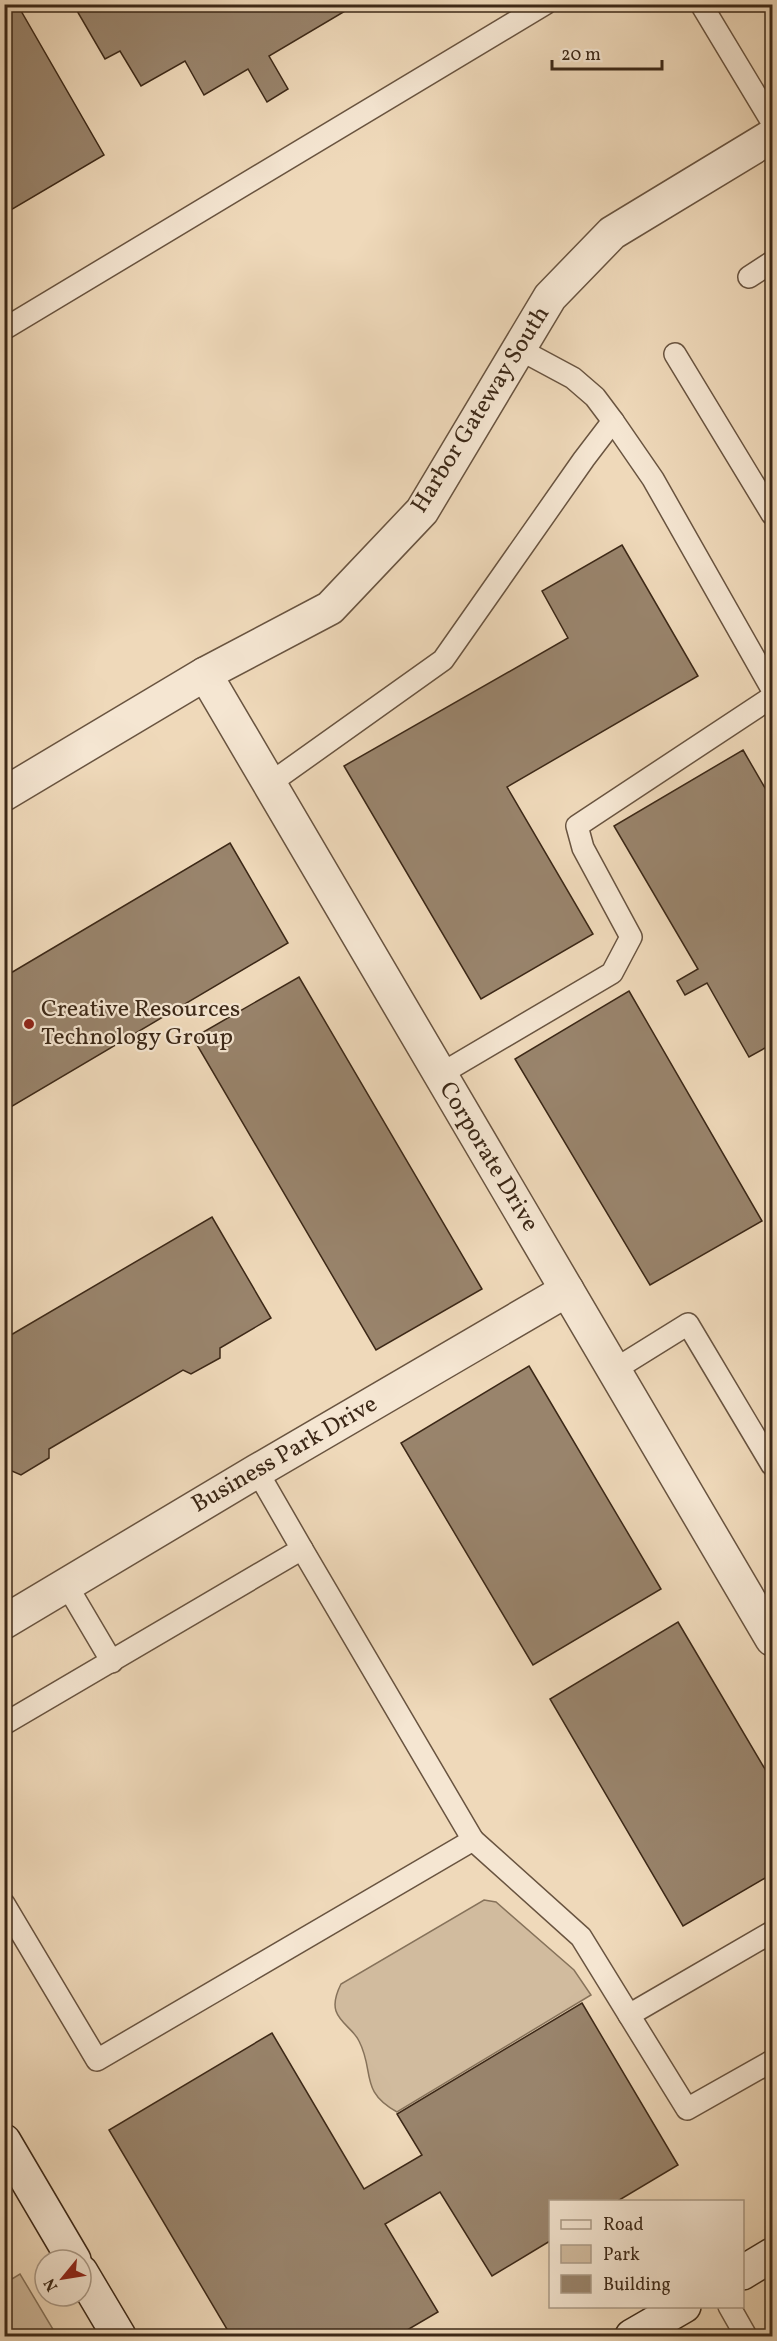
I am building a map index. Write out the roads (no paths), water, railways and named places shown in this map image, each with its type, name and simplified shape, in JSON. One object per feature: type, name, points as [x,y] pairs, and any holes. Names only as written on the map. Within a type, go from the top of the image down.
[{"type":"street","name":"Harbor Gateway South","points":[[4,794],[205,674],[330,608],[422,511],[550,297],[612,233],[772,136]]},
{"type":"street","name":"Corporate Drive","points":[[205,674],[772,1639]]},
{"type":"street","name":"Business Park Drive","points":[[4,1622],[567,1290]]},
{"type":"street","points":[[4,2141],[67,2248]]},
{"type":"street","points":[[744,2272],[772,2255]]},
{"type":"street","points":[[93,2293],[119,2337]]},
{"type":"street","points":[[632,2337],[682,2308]]},
{"type":"lane","points":[[4,329],[545,4]]},
{"type":"lane","points":[[701,4],[772,122]]},
{"type":"lane","points":[[749,277],[772,262]]},
{"type":"lane","points":[[519,349],[573,378],[595,397],[614,421],[653,479],[772,689]]},
{"type":"lane","points":[[675,354],[772,514]]},
{"type":"lane","points":[[269,784],[443,660],[584,459],[614,421]]},
{"type":"lane","points":[[439,1075],[612,973],[631,937],[583,848],[577,826],[772,697]]},
{"type":"lane","points":[[614,1370],[688,1324],[772,1465]]},
{"type":"lane","points":[[257,1471],[473,1840],[581,1937],[687,2109],[772,2061]]},
{"type":"lane","points":[[4,1724],[302,1550]]},
{"type":"lane","points":[[66,1584],[112,1662]]},
{"type":"lane","points":[[4,1904],[97,2060],[473,1840]]},
{"type":"lane","points":[[629,2015],[772,1932]]},
{"type":"lane","points":[[730,2308],[747,2337]]},
{"type":"place","name":"Creative Resources Technology Group","points":[[29,1024]]}]
